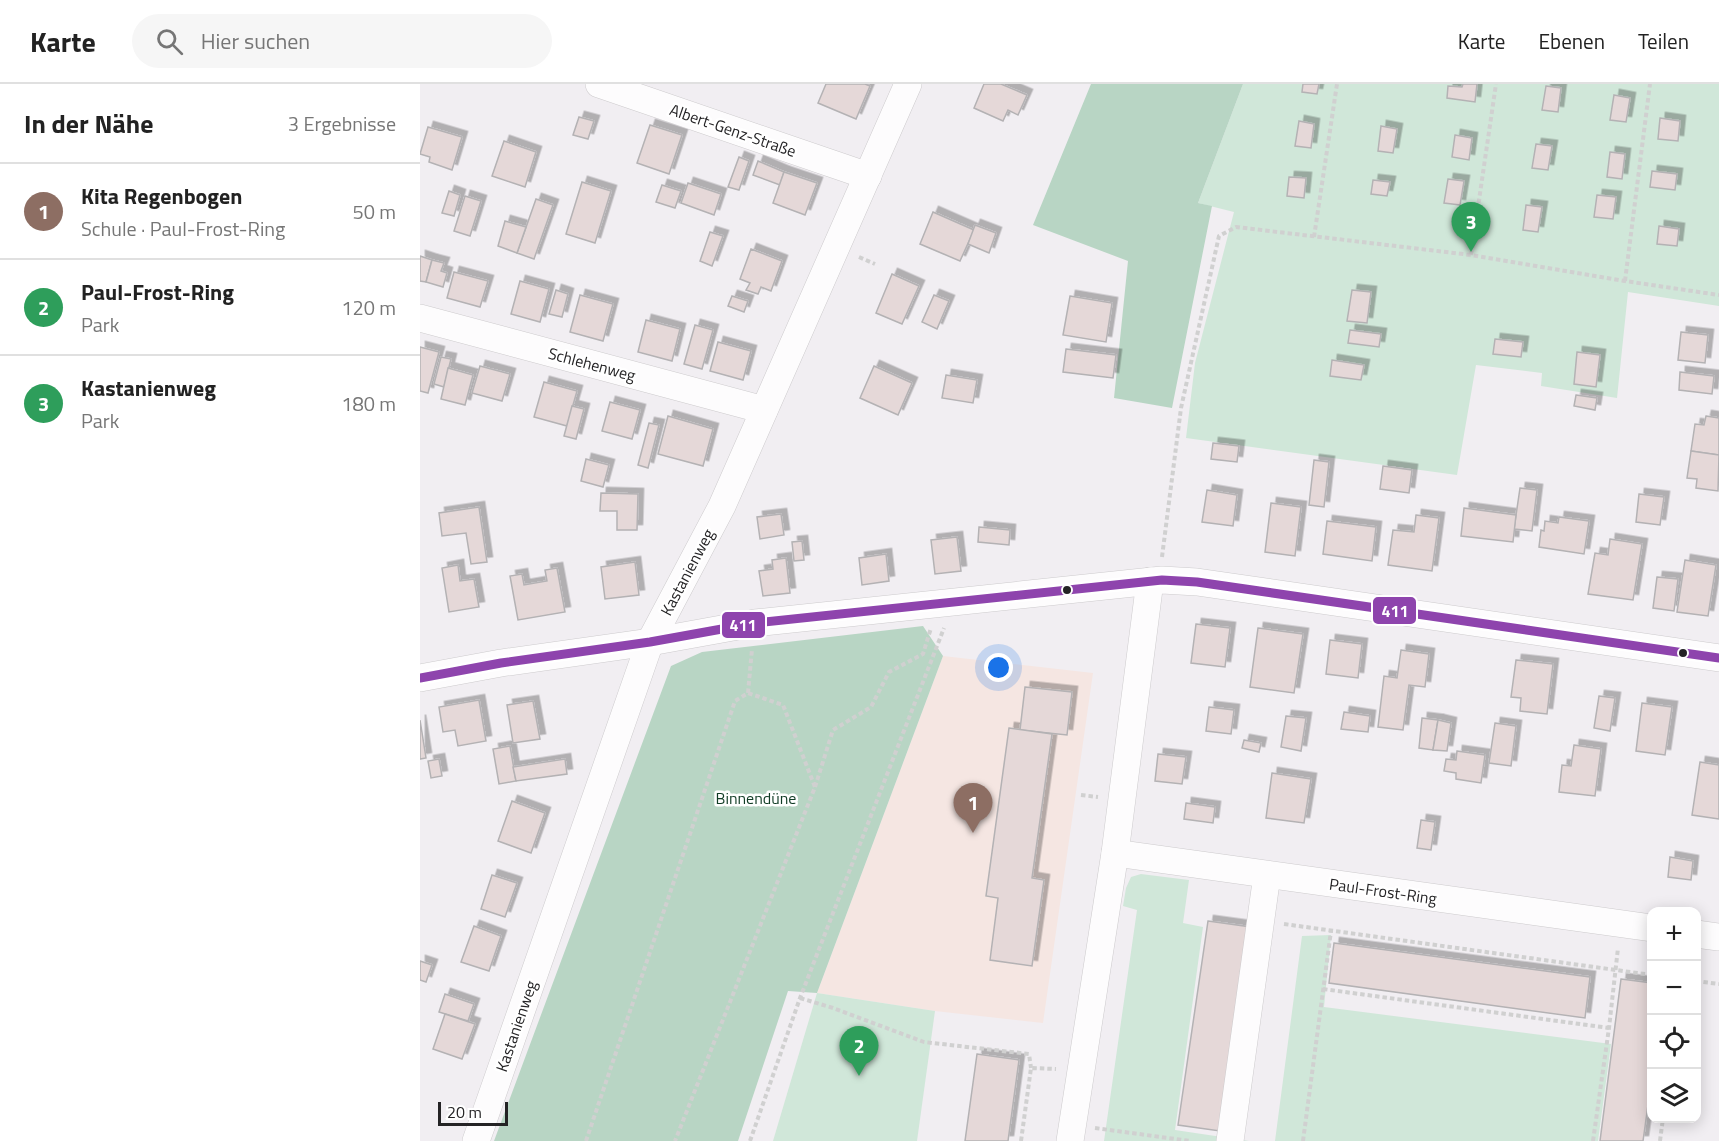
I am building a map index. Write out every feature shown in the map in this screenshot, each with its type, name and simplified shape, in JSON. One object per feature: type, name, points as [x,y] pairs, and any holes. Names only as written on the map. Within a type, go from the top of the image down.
[{"type":"street","name":"Albert-Genz-Straße","points":[[599,84],[868,176]]},
{"type":"street","name":"Kastanienweg","points":[[476,1141],[650,642],[722,506],[909,84]]},
{"type":"street","name":"Schlehenweg","points":[[420,318],[764,410]]},
{"type":"street","points":[[1071,1133],[1156,581]]},
{"type":"street","points":[[420,678],[755,623],[952,610],[1156,581],[1197,582],[1719,658]]},
{"type":"street","name":"Paul-Frost-Ring","points":[[1115,853],[1647,926]]},
{"type":"street","points":[[1230,1141],[1267,875]]},
{"type":"street","points":[[1701,935],[1719,937]]},
{"type":"path","points":[[1314,237],[1337,84]]},
{"type":"path","points":[[1471,255],[1496,84]]},
{"type":"path","points":[[1625,281],[1650,84]]},
{"type":"path","points":[[1156,581],[1162,556],[1181,408],[1219,236],[1236,227],[1471,255],[1719,295]]},
{"type":"path","points":[[675,1141],[815,787],[833,730],[871,707],[889,672],[923,654],[934,619],[952,610]]},
{"type":"path","points":[[750,1141],[800,998],[952,610]]},
{"type":"path","points":[[748,693],[755,623]]},
{"type":"path","points":[[748,693],[783,705],[815,787]]},
{"type":"path","points":[[586,1141],[735,701],[748,693]]},
{"type":"path","points":[[1260,921],[1647,974]]},
{"type":"path","points":[[1593,1141],[1621,923]]},
{"type":"path","points":[[1303,1141],[1331,931]]},
{"type":"path","points":[[1701,982],[1719,984]]},
{"type":"path","points":[[1323,989],[1609,1028]]},
{"type":"path","points":[[800,998],[924,1042],[1029,1054],[1031,1068],[1021,1141]]},
{"type":"path","points":[[1031,1068],[1080,1071]]},
{"type":"path","points":[[1660,1141],[1663,1123]]},
{"type":"path","points":[[1071,1133],[1190,1141]]},
{"type":"shaded area","points":[[943,656],[1093,673],[1043,1023],[935,1011],[817,993]]},
{"type":"green space","points":[[1091,84],[1243,84],[1198,203],[1212,206],[1172,408],[1114,398],[1128,261],[1033,225]]},
{"type":"green space","points":[[1243,84],[1719,84],[1719,306],[1628,292],[1617,398],[1541,386],[1542,373],[1476,365],[1457,475],[1186,438],[1195,363],[1234,212],[1198,203]]},
{"type":"green space","name":"Binnendüne","points":[[923,626],[943,656],[817,993],[788,991],[738,1141],[494,1141],[671,666],[702,652]]},
{"type":"green space","points":[[1141,874],[1189,880],[1183,923],[1203,927],[1175,1130],[1249,1141],[1104,1141],[1137,910],[1123,906],[1126,888],[1131,877]]},
{"type":"green space","points":[[1331,935],[1324,1007],[1611,1044],[1598,1141],[1275,1141],[1302,936]]},
{"type":"green space","points":[[817,993],[935,1011],[917,1141],[773,1141]]},
{"type":"building","points":[[826,84],[870,86],[856,119],[818,103]]},
{"type":"building","points":[[984,84],[1001,84],[1027,95],[1018,115],[1008,110],[1003,121],[974,108]]},
{"type":"building","points":[[1303,84],[1319,84],[1317,94],[1302,92]]},
{"type":"building","points":[[1463,84],[1477,84],[1475,102],[1447,98],[1448,86],[1462,87]]},
{"type":"building","points":[[1546,86],[1561,88],[1558,112],[1542,110]]},
{"type":"building","points":[[1614,95],[1630,98],[1626,122],[1610,120]]},
{"type":"building","points":[[579,117],[594,121],[588,139],[573,135]]},
{"type":"building","points":[[1660,118],[1680,121],[1678,141],[1658,139]]},
{"type":"building","points":[[1299,121],[1314,124],[1311,148],[1295,146]]},
{"type":"building","points":[[650,125],[682,135],[669,174],[637,163]]},
{"type":"building","points":[[1381,126],[1397,129],[1393,153],[1378,151]]},
{"type":"building","points":[[428,127],[462,137],[452,170],[429,162],[430,157],[420,154]]},
{"type":"building","points":[[1455,135],[1472,138],[1469,160],[1452,157]]},
{"type":"building","points":[[504,141],[536,152],[525,187],[492,176]]},
{"type":"building","points":[[1536,144],[1552,146],[1548,170],[1532,168]]},
{"type":"building","points":[[1610,152],[1625,154],[1622,179],[1607,177]]},
{"type":"building","points":[[739,157],[749,161],[739,190],[728,187]]},
{"type":"building","points":[[758,161],[784,172],[780,185],[753,175]]},
{"type":"building","points":[[1652,171],[1677,174],[1675,190],[1650,187]]},
{"type":"building","points":[[784,172],[817,183],[805,215],[773,203]]},
{"type":"building","points":[[1289,177],[1306,178],[1304,198],[1287,196]]},
{"type":"building","points":[[1448,179],[1464,181],[1460,205],[1444,203]]},
{"type":"building","points":[[1373,180],[1390,182],[1387,196],[1371,194]]},
{"type":"building","points":[[582,182],[611,191],[595,243],[566,234]]},
{"type":"building","points":[[688,183],[721,194],[714,215],[681,203]]},
{"type":"building","points":[[662,185],[681,191],[675,208],[656,202]]},
{"type":"building","points":[[449,191],[460,195],[454,216],[442,213]]},
{"type":"building","points":[[1597,195],[1616,197],[1613,219],[1594,217]]},
{"type":"building","points":[[465,196],[481,201],[470,236],[454,231]]},
{"type":"building","points":[[536,199],[553,205],[534,259],[517,253]]},
{"type":"building","points":[[1526,205],[1542,207],[1538,232],[1523,230]]},
{"type":"building","points":[[933,212],[974,230],[960,261],[920,244]]},
{"type":"building","points":[[505,221],[526,227],[517,253],[498,246]]},
{"type":"building","points":[[975,225],[996,233],[989,253],[968,244]]},
{"type":"building","points":[[1659,226],[1679,229],[1677,246],[1657,244]]},
{"type":"building","points":[[710,232],[723,236],[712,266],[700,261]]},
{"type":"building","points":[[751,249],[782,261],[771,291],[761,287],[758,294],[746,290],[750,283],[740,279]]},
{"type":"building","points":[[420,256],[432,260],[426,282],[420,281]]},
{"type":"building","points":[[432,260],[444,263],[441,271],[447,273],[443,287],[426,282]]},
{"type":"building","points":[[454,272],[488,281],[480,307],[447,298]]},
{"type":"building","points":[[892,274],[919,286],[902,324],[876,313]]},
{"type":"building","points":[[520,281],[549,289],[540,322],[511,314]]},
{"type":"building","points":[[556,290],[568,294],[562,317],[549,314]]},
{"type":"building","points":[[1352,290],[1371,292],[1367,323],[1347,321]]},
{"type":"building","points":[[580,295],[613,304],[603,341],[570,332]]},
{"type":"building","points":[[934,295],[949,301],[937,329],[922,322]]},
{"type":"building","points":[[732,296],[748,301],[744,312],[728,306]]},
{"type":"building","points":[[1070,296],[1112,303],[1106,342],[1063,335]]},
{"type":"building","points":[[646,320],[680,329],[672,361],[638,352]]},
{"type":"building","points":[[695,325],[713,330],[702,369],[684,364]]},
{"type":"building","points":[[1350,330],[1381,334],[1379,347],[1348,343]]},
{"type":"building","points":[[1681,332],[1708,335],[1705,363],[1678,360]]},
{"type":"building","points":[[1495,339],[1523,342],[1521,357],[1493,354]]},
{"type":"building","points":[[718,342],[751,351],[743,380],[710,371]]},
{"type":"building","points":[[420,347],[439,352],[428,393],[420,391]]},
{"type":"building","points":[[1066,349],[1116,355],[1113,378],[1063,372]]},
{"type":"building","points":[[1577,352],[1600,355],[1596,387],[1574,384]]},
{"type":"building","points":[[441,357],[451,359],[444,387],[434,384]]},
{"type":"building","points":[[1332,360],[1364,365],[1361,380],[1330,376]]},
{"type":"building","points":[[480,366],[510,374],[502,401],[472,393]]},
{"type":"building","points":[[874,366],[912,383],[898,415],[860,398]]},
{"type":"building","points":[[448,368],[473,375],[465,405],[441,399]]},
{"type":"building","points":[[1680,372],[1714,376],[1712,394],[1679,390]]},
{"type":"building","points":[[946,375],[977,380],[973,403],[942,398]]},
{"type":"building","points":[[544,382],[577,391],[567,426],[534,417]]},
{"type":"building","points":[[1576,395],[1597,398],[1595,410],[1574,406]]},
{"type":"building","points":[[610,402],[640,410],[632,439],[602,431]]},
{"type":"building","points":[[572,406],[584,409],[576,439],[564,436]]},
{"type":"building","points":[[668,416],[713,429],[703,466],[658,454]]},
{"type":"building","points":[[1706,416],[1719,418],[1719,455],[1691,451],[1695,424],[1704,425]]},
{"type":"building","points":[[649,423],[659,425],[648,468],[638,465]]},
{"type":"building","points":[[1213,443],[1239,446],[1237,462],[1211,459]]},
{"type":"building","points":[[1691,451],[1719,455],[1718,491],[1696,488],[1697,479],[1687,478]]},
{"type":"building","points":[[586,459],[609,465],[603,487],[581,481]]},
{"type":"building","points":[[1314,460],[1329,462],[1324,507],[1309,505]]},
{"type":"building","points":[[1383,466],[1412,470],[1409,493],[1380,489]]},
{"type":"building","points":[[1520,488],[1537,490],[1532,531],[1514,529]]},
{"type":"building","points":[[1207,490],[1237,495],[1233,526],[1202,522]]},
{"type":"building","points":[[601,493],[638,494],[637,530],[617,530],[617,511],[600,511]]},
{"type":"building","points":[[1639,494],[1664,497],[1660,525],[1636,522]]},
{"type":"building","points":[[1271,503],[1301,507],[1295,556],[1265,552]]},
{"type":"building","points":[[479,507],[487,562],[471,564],[466,533],[442,536],[439,513]]},
{"type":"building","points":[[1464,508],[1516,515],[1513,542],[1461,536]]},
{"type":"building","points":[[781,514],[784,535],[760,539],[757,517]]},
{"type":"building","points":[[1416,515],[1439,518],[1432,571],[1388,565],[1393,530],[1414,532]]},
{"type":"building","points":[[1559,517],[1589,521],[1584,554],[1539,547],[1541,530],[1544,531],[1545,521],[1558,523]]},
{"type":"building","points":[[1327,521],[1376,527],[1372,561],[1323,554]]},
{"type":"building","points":[[979,527],[1010,530],[1009,545],[978,542]]},
{"type":"building","points":[[957,537],[961,571],[935,574],[931,540]]},
{"type":"building","points":[[1610,539],[1642,544],[1633,600],[1588,594],[1595,553],[1608,555]]},
{"type":"building","points":[[802,541],[804,560],[794,561],[792,542]]},
{"type":"building","points":[[886,554],[889,581],[862,585],[859,558]]},
{"type":"building","points":[[786,558],[790,593],[763,596],[759,571],[773,569],[772,560]]},
{"type":"building","points":[[1685,560],[1716,565],[1708,616],[1677,612]]},
{"type":"building","points":[[635,562],[639,595],[605,599],[601,567]]},
{"type":"building","points":[[458,565],[460,581],[474,579],[479,607],[449,612],[442,568]]},
{"type":"building","points":[[557,568],[565,612],[518,620],[510,576],[522,574],[524,585],[547,581],[545,570]]},
{"type":"building","points":[[1657,577],[1678,579],[1674,611],[1653,608]]},
{"type":"building","points":[[1196,624],[1230,628],[1225,667],[1191,663]]},
{"type":"building","points":[[1258,628],[1303,634],[1294,693],[1250,687]]},
{"type":"building","points":[[1330,640],[1362,644],[1358,678],[1326,674]]},
{"type":"building","points":[[1401,650],[1429,654],[1425,687],[1409,685],[1403,730],[1378,727],[1384,676],[1397,678]]},
{"type":"building","points":[[1516,660],[1553,664],[1547,714],[1520,711],[1521,698],[1511,697]]},
{"type":"building","points":[[1025,687],[1072,692],[1067,735],[1020,730]]},
{"type":"building","points":[[1599,696],[1615,698],[1610,731],[1594,728]]},
{"type":"building","points":[[479,700],[486,741],[458,746],[455,730],[443,732],[439,707]]},
{"type":"building","points":[[533,701],[540,739],[513,743],[507,705]]},
{"type":"building","points":[[1642,703],[1672,707],[1665,755],[1636,751]]},
{"type":"building","points":[[1209,707],[1234,710],[1231,734],[1206,731]]},
{"type":"building","points":[[1344,712],[1370,716],[1368,732],[1341,729]]},
{"type":"building","points":[[1286,716],[1306,718],[1301,751],[1281,747]]},
{"type":"building","points":[[1422,718],[1438,720],[1433,750],[1419,748]]},
{"type":"building","points":[[420,720],[426,758],[420,759]]},
{"type":"building","points":[[1438,720],[1451,723],[1447,751],[1433,750]]},
{"type":"building","points":[[1495,723],[1516,726],[1511,766],[1489,763]]},
{"type":"building","points":[[1009,728],[1052,734],[1032,878],[1044,880],[1032,966],[990,960],[998,898],[986,896]]},
{"type":"building","points":[[1244,740],[1261,743],[1259,752],[1242,748]]},
{"type":"building","points":[[1574,745],[1601,749],[1595,796],[1559,792],[1562,765],[1571,766]]},
{"type":"building","points":[[510,746],[516,781],[499,784],[493,749]]},
{"type":"building","points":[[1457,751],[1485,755],[1481,783],[1456,779],[1456,773],[1444,771],[1446,759],[1456,760]]},
{"type":"building","points":[[1158,754],[1186,757],[1182,784],[1155,781]]},
{"type":"building","points":[[439,759],[442,776],[431,778],[428,761]]},
{"type":"building","points":[[565,759],[567,774],[516,781],[513,767]]},
{"type":"building","points":[[1700,762],[1719,765],[1719,819],[1692,815]]},
{"type":"building","points":[[1272,773],[1311,779],[1304,823],[1266,818]]},
{"type":"building","points":[[512,801],[545,813],[531,853],[498,841]]},
{"type":"building","points":[[1186,803],[1215,807],[1213,823],[1184,819]]},
{"type":"building","points":[[1421,820],[1435,822],[1431,850],[1417,848]]},
{"type":"building","points":[[1670,857],[1693,861],[1691,880],[1668,877]]},
{"type":"building","points":[[492,875],[517,883],[505,917],[481,909]]},
{"type":"building","points":[[1208,921],[1251,927],[1220,1131],[1178,1125]]},
{"type":"building","points":[[474,926],[501,936],[489,971],[461,962]]},
{"type":"building","points":[[1334,943],[1590,977],[1585,1018],[1329,983]]},
{"type":"building","points":[[420,961],[432,965],[426,982],[420,980]]},
{"type":"building","points":[[1621,979],[1647,982],[1647,1112],[1643,1141],[1600,1141]]},
{"type":"building","points":[[445,994],[474,1004],[468,1021],[439,1012]]},
{"type":"building","points":[[445,1014],[475,1024],[462,1059],[433,1049]]},
{"type":"building","points":[[977,1054],[1019,1060],[1008,1141],[965,1141]]},
{"type":"transit line","name":"411","points":[[420,678],[755,623],[1162,580],[1197,582],[1719,658]]},
{"type":"place","name":"Kastanienweg","points":[[1471,252]]},
{"type":"place","name":"Kita Regenbogen","points":[[973,833]]},
{"type":"place","name":"Paul-Frost-Ring","points":[[859,1076]]}]
